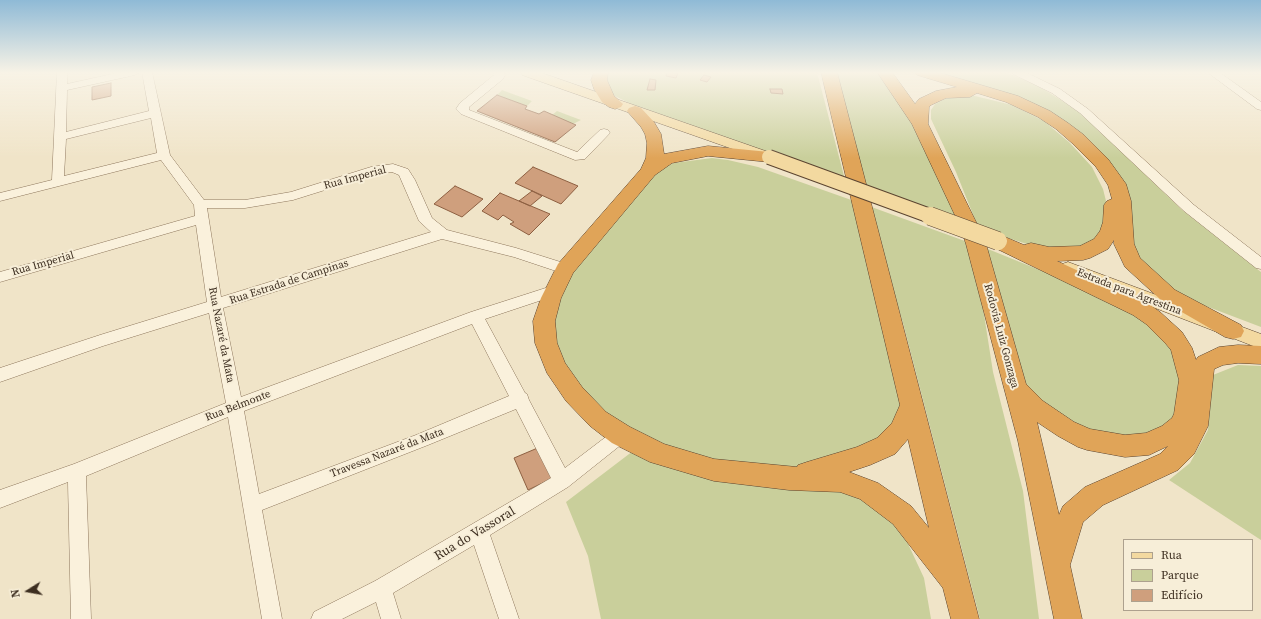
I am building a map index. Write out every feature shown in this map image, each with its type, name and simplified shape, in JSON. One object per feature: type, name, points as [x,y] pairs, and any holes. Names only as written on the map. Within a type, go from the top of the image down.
[{"type":"highway","points":[[611,101],[615,104]]},
{"type":"highway","points":[[836,101],[911,407],[965,619]]},
{"type":"highway","name":"Rodovia Luiz Gonzaga","points":[[904,101],[920,124],[974,238],[1014,388],[1030,441],[1068,619]]},
{"type":"highway","points":[[920,124],[921,107],[927,101]]},
{"type":"highway","points":[[998,241],[1049,254],[1083,252],[1101,244],[1109,233],[1114,206],[1112,194],[1099,169],[1081,149],[1051,123],[1007,101]]},
{"type":"highway","points":[[1014,101],[1044,114],[1062,126],[1078,139],[1102,163],[1117,184],[1122,201],[1124,244],[1132,262],[1168,295],[1233,332]]},
{"type":"highway","points":[[635,111],[648,125],[653,134],[655,143],[655,158],[649,170]]},
{"type":"highway","points":[[769,157],[708,151],[668,158],[661,161],[649,170],[565,268],[544,321],[546,343],[556,367],[574,394],[598,419],[621,435],[659,454],[714,470],[789,478],[840,480],[869,491],[902,515],[957,583]]},
{"type":"highway","points":[[998,241],[1140,309],[1153,318],[1182,348],[1190,380],[1186,414],[1182,425],[1171,433],[1149,444],[1126,446],[1087,439],[1066,429],[1035,408],[1014,388]]},
{"type":"highway","points":[[1056,567],[1072,515],[1094,496],[1169,462],[1185,446],[1196,426],[1202,369],[1206,363],[1219,356],[1238,354],[1261,355]]},
{"type":"highway","points":[[789,478],[860,457],[886,446],[901,430],[911,407]]},
{"type":"main road","name":"Estrada para Agrestina","points":[[607,101],[769,157],[998,241],[1261,342]]},
{"type":"street","points":[[58,181],[61,101]]},
{"type":"street","points":[[0,196],[164,155],[153,101]]},
{"type":"street","points":[[469,101],[462,109],[465,112],[575,156],[581,156],[604,133]]},
{"type":"street","points":[[1070,101],[1084,111],[1188,208],[1261,264]]},
{"type":"street","points":[[1252,101],[1261,107]]},
{"type":"street","points":[[60,137],[156,113]]},
{"type":"street","name":"Rua Nazaré da Mata","points":[[164,155],[201,211],[215,306],[235,407],[272,619]]},
{"type":"street","name":"Rua Imperial","points":[[0,277],[201,211],[293,196],[375,170],[393,168],[404,172],[409,180],[426,221],[442,234],[500,248],[565,268]]},
{"type":"street","name":"Rua Estrada de Campinas","points":[[0,375],[100,341],[442,234]]},
{"type":"street","name":"Rua Belmonte","points":[[0,499],[77,471],[235,407],[476,316],[555,290]]},
{"type":"street","points":[[476,316],[521,399],[562,480]]},
{"type":"street","name":"Travessa Nazaré da Mata","points":[[252,505],[408,445],[521,399]]},
{"type":"street","name":"Rua do Vassoral","points":[[321,619],[382,588],[479,532],[562,480],[621,435]]},
{"type":"street","points":[[77,471],[81,619]]},
{"type":"street","points":[[479,532],[508,619]]},
{"type":"street","points":[[382,588],[391,619]]},
{"type":"green space","points":[[513,101],[532,101],[527,106]]},
{"type":"green space","points":[[625,101],[824,101],[845,180]]},
{"type":"green space","points":[[840,101],[897,101],[922,140],[970,239],[865,199]]},
{"type":"green space","points":[[941,101],[995,101],[1012,105],[1044,121],[1070,143],[1092,167],[1103,189],[1106,201],[1103,231],[1095,243],[1077,250],[1049,251],[986,231],[978,227],[956,172],[931,119],[931,110],[935,104]]},
{"type":"green space","points":[[1007,101],[1063,101],[1079,111],[1181,209],[1261,272],[1261,327],[1182,297],[1156,281],[1130,247],[1130,213],[1093,146]]},
{"type":"green space","points":[[557,111],[581,120],[573,124],[552,115]]},
{"type":"green space","points":[[712,158],[758,167],[857,202],[901,405],[898,420],[874,444],[805,469],[717,465],[621,430],[580,392],[552,340],[559,294],[569,269],[659,169],[674,163]]},
{"type":"green space","points":[[866,205],[973,244],[993,372],[1023,491],[1039,619],[980,619],[903,323]]},
{"type":"green space","points":[[978,245],[1111,299],[1171,337],[1186,378],[1170,433],[1106,442],[1020,388]]},
{"type":"green space","points":[[1238,365],[1261,366],[1261,540],[1169,480],[1190,463],[1208,430],[1213,375]]},
{"type":"green space","points":[[633,451],[836,484],[896,518],[924,578],[931,619],[601,619],[588,556],[566,502]]},
{"type":"building","points":[[490,101],[513,101],[527,106],[525,109],[539,114],[544,111],[576,125],[555,142],[477,111]]},
{"type":"building","points":[[533,167],[578,186],[561,204],[515,183]]},
{"type":"building","points":[[455,186],[483,199],[462,217],[434,204]]},
{"type":"building","points":[[532,191],[542,196],[530,206],[519,201]]},
{"type":"building","points":[[500,193],[550,214],[529,235],[510,224],[514,222],[503,215],[498,220],[482,211]]},
{"type":"building","points":[[540,447],[555,477],[528,490],[514,458]]}]
